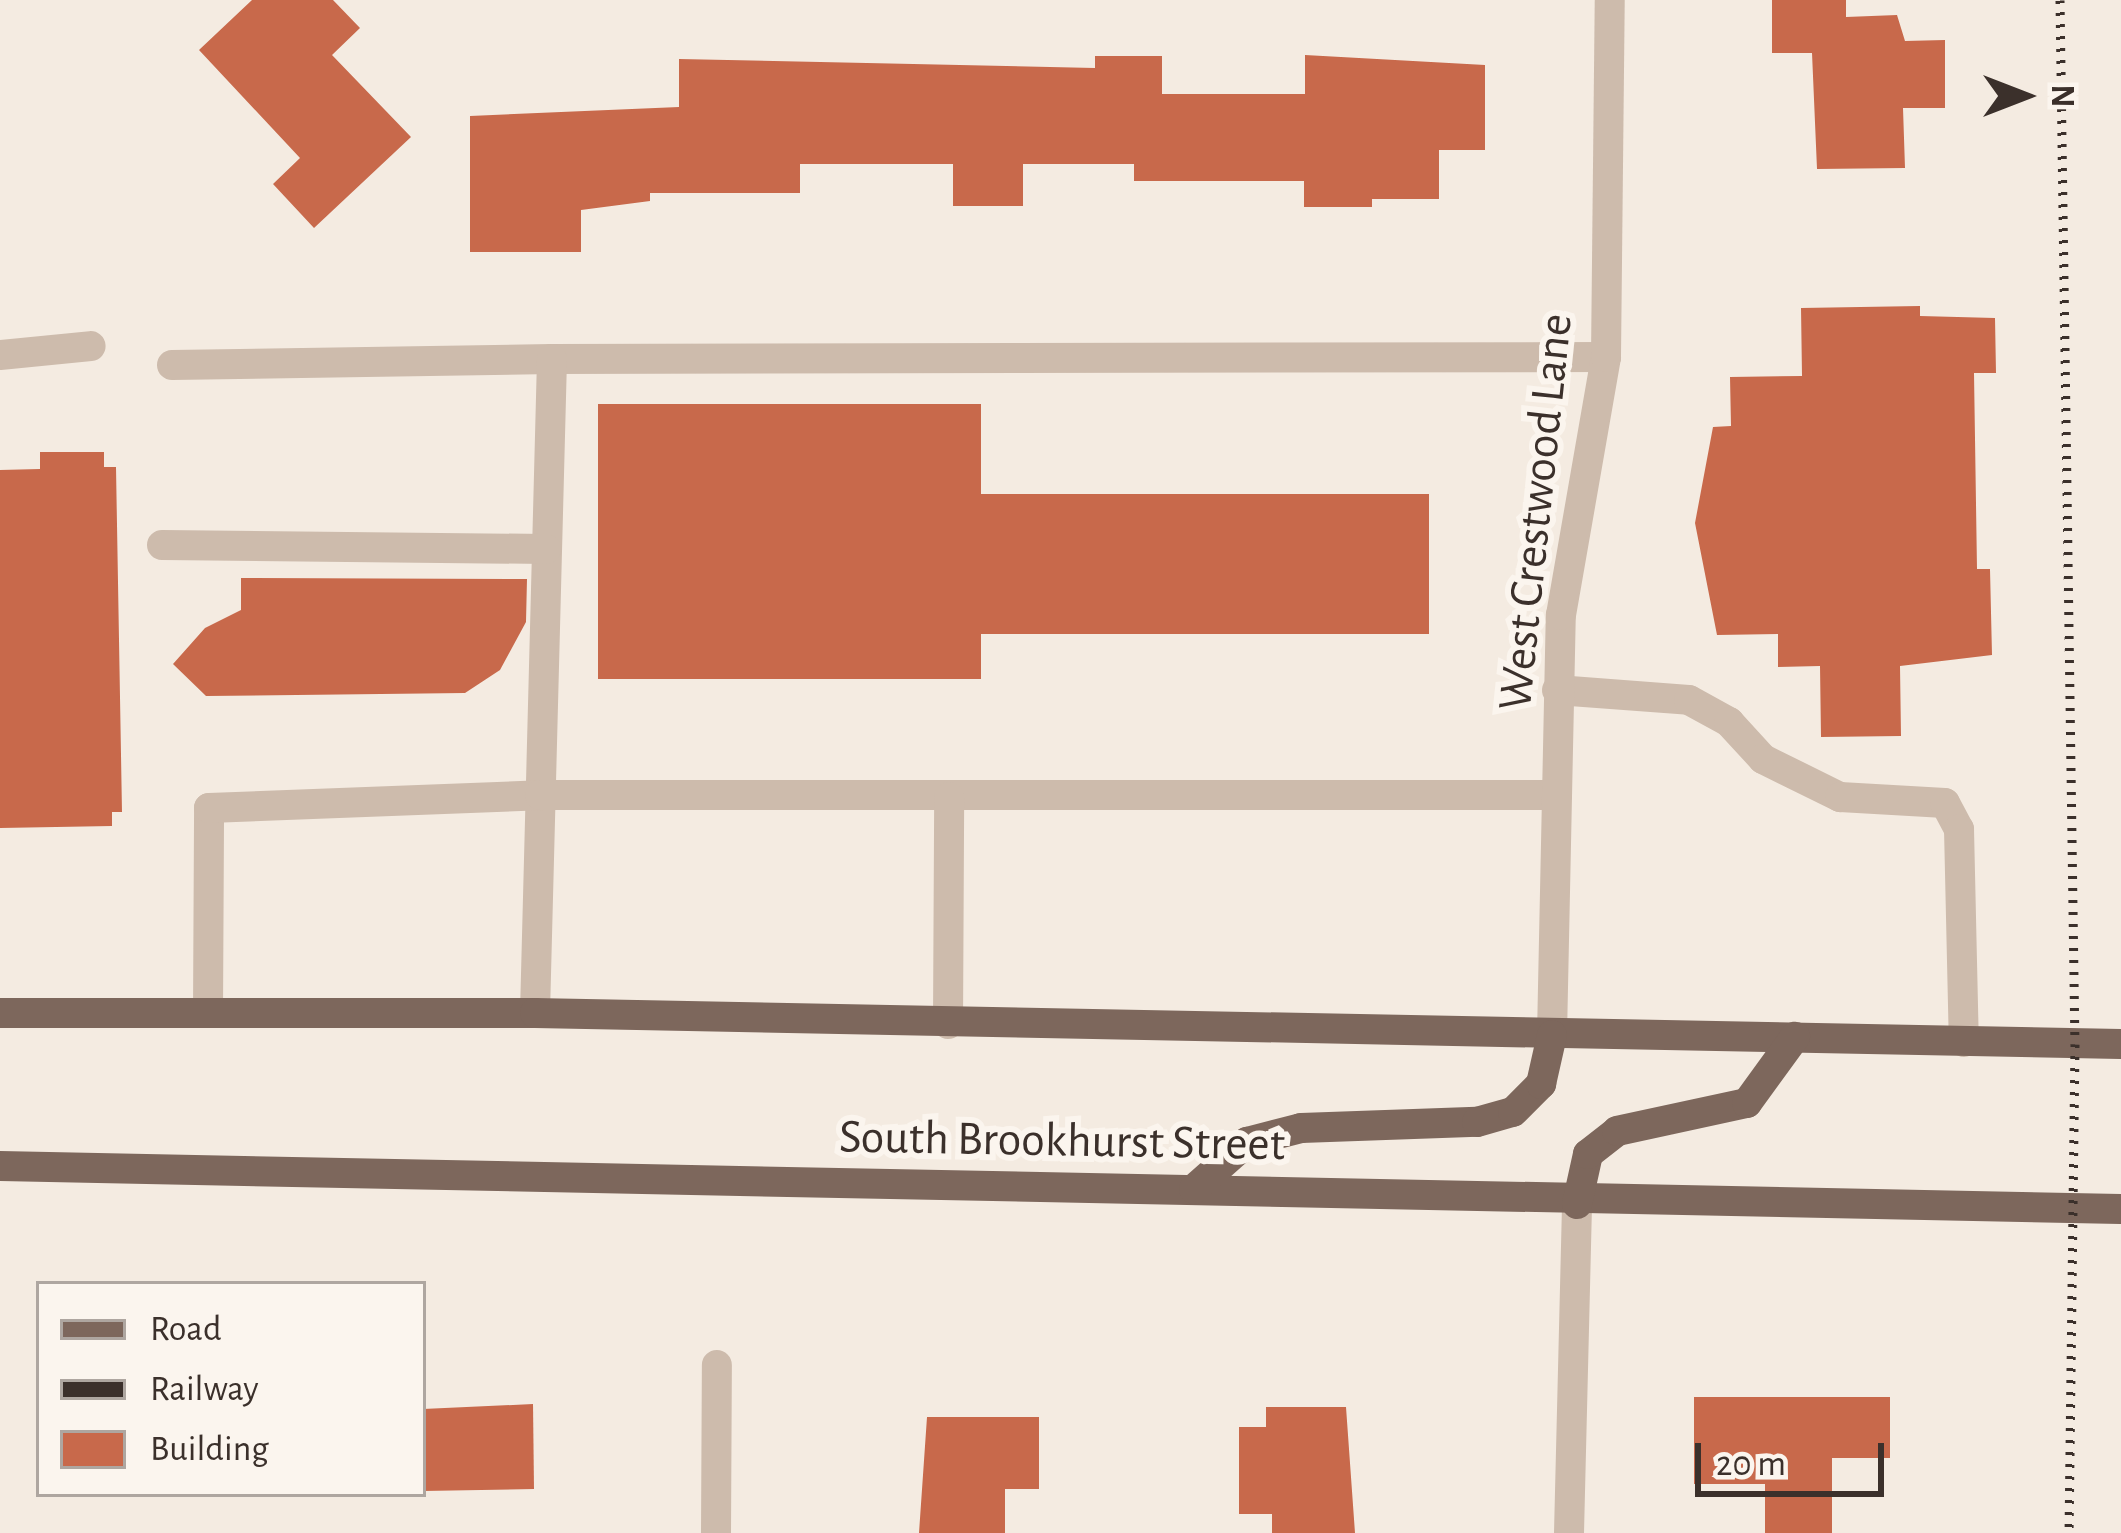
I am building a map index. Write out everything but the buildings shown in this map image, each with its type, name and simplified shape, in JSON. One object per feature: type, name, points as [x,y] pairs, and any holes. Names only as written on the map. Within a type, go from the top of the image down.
[{"type":"main road","points":[[0,1013],[535,1013],[2121,1044]]},
{"type":"main road","points":[[1194,1189],[1247,1142],[1301,1127],[1477,1122],[1514,1112],[1540,1084],[1552,1035]]},
{"type":"main road","points":[[1577,1204],[1588,1154],[1618,1131],[1748,1103],[1795,1037]]},
{"type":"main road","name":"South Brookhurst Street","points":[[0,1166],[1194,1189],[1577,1204],[2121,1209]]},
{"type":"street","name":"West Crestwood Lane","points":[[1552,1035],[1557,690],[1606,357],[1610,0]]},
{"type":"street","points":[[0,355],[91,346]]},
{"type":"street","points":[[172,365],[551,359],[1606,357]]},
{"type":"street","points":[[535,1013],[551,359]]},
{"type":"street","points":[[161,545],[546,549]]},
{"type":"street","points":[[1557,690],[1689,700],[1729,722],[1763,759],[1840,797],[1945,803],[1959,829],[1964,1042]]},
{"type":"street","points":[[208,1013],[209,808],[540,795],[1557,795]]},
{"type":"street","points":[[948,1024],[949,797]]},
{"type":"street","points":[[1569,1533],[1577,1204]]},
{"type":"street","points":[[716,1533],[717,1364]]},
{"type":"railway","points":[[2060,0],[2075,1044],[2069,1533]]}]
